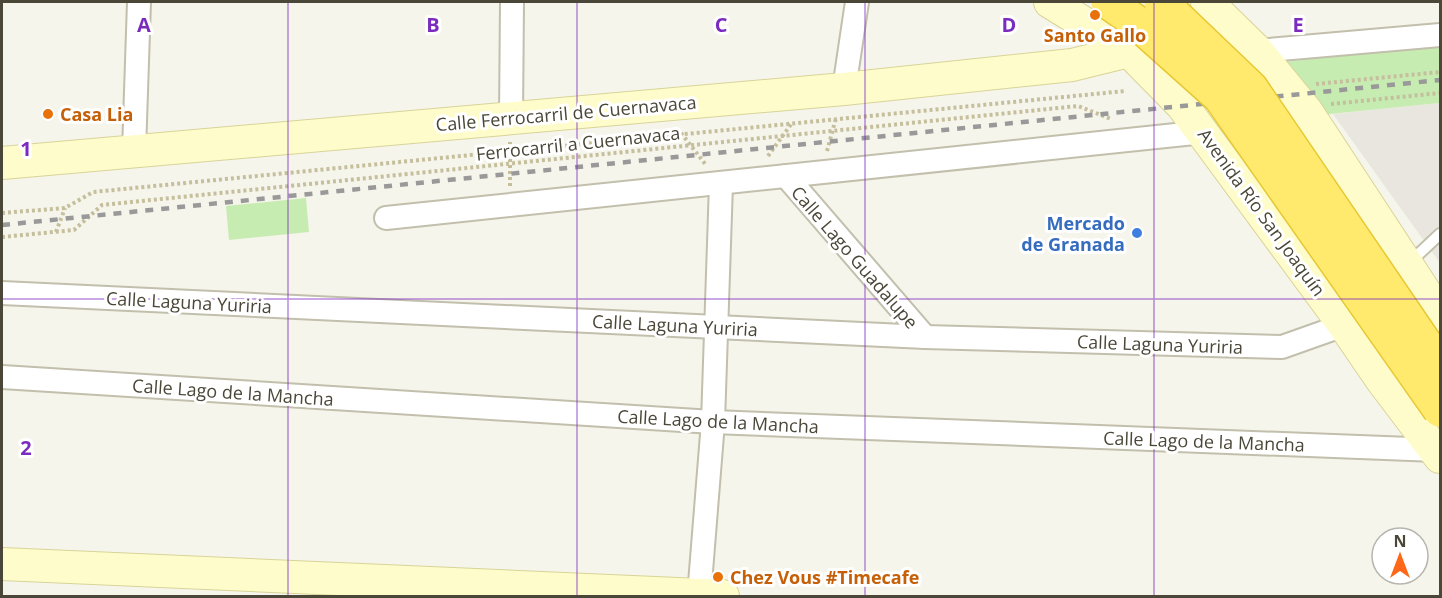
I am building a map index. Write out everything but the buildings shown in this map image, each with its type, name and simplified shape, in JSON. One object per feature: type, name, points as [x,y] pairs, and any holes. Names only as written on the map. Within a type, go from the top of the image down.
[{"type":"highway","name":"Avenida Río San Joaquín","points":[[1108,2],[1135,21],[1220,97],[1440,410]]},
{"type":"highway","points":[[1160,2],[1251,88],[1440,365]]},
{"type":"main road","name":"Avenida Río San Joaquín","points":[[1050,2],[1129,51],[1182,105],[1204,132],[1381,379],[1438,453]]},
{"type":"main road","points":[[1129,51],[1160,2]]},
{"type":"main road","points":[[1212,3],[1257,51],[1307,112],[1440,315]]},
{"type":"main road","name":"Calle Ferrocarril de Cuernavaca","points":[[2,163],[658,104],[840,104],[1072,65],[1129,51]]},
{"type":"main road","points":[[1344,325],[1372,309],[1399,286],[1407,265]]},
{"type":"main road","points":[[1381,379],[1405,352],[1429,338],[1440,337]]},
{"type":"main road","points":[[2,564],[707,596]]},
{"type":"street","points":[[134,152],[139,2]]},
{"type":"street","points":[[511,118],[512,2]]},
{"type":"street","points":[[840,104],[857,2]]},
{"type":"street","points":[[1257,51],[1440,35]]},
{"type":"street","points":[[386,218],[1204,132]]},
{"type":"street","name":"Calle Lago Guadalupe","points":[[786,176],[925,337]]},
{"type":"street","points":[[707,596],[718,327],[721,184]]},
{"type":"street","name":"Calle Laguna Yuriria","points":[[2,293],[925,337],[1282,347],[1344,325]]},
{"type":"street","name":"Calle Lago de la Mancha","points":[[2,377],[713,422],[1438,453]]},
{"type":"lane","points":[[1407,265],[1440,234]]},
{"type":"path","points":[[1305,86],[1440,72]]},
{"type":"path","points":[[2,213],[65,208],[93,192],[792,123],[840,104],[1125,92]]},
{"type":"path","points":[[1329,104],[1440,93]]},
{"type":"path","points":[[658,104],[721,184]]},
{"type":"path","points":[[822,172],[840,104]]},
{"type":"path","name":"Ferrocarril a Cuernavaca","points":[[2,237],[74,230],[102,205],[1078,106],[1115,121]]},
{"type":"path","points":[[510,205],[511,118]]},
{"type":"path","points":[[752,180],[792,123]]},
{"type":"path","points":[[56,232],[65,208]]},
{"type":"shaded area","points":[[1440,103],[1440,263],[1333,114]]},
{"type":"green space","points":[[1440,45],[1440,103],[1320,115],[1284,62]]},
{"type":"green space","points":[[306,198],[309,232],[229,240],[226,206]]},
{"type":"railway","points":[[2,225],[1440,80]]},
{"type":"place","name":"Santo Gallo","points":[[1095,15]]},
{"type":"place","name":"Casa Lia","points":[[48,114]]},
{"type":"place","name":"Mercado de Granada","points":[[1137,233]]},
{"type":"place","name":"Chez Vous #Timecafe","points":[[718,577]]}]
